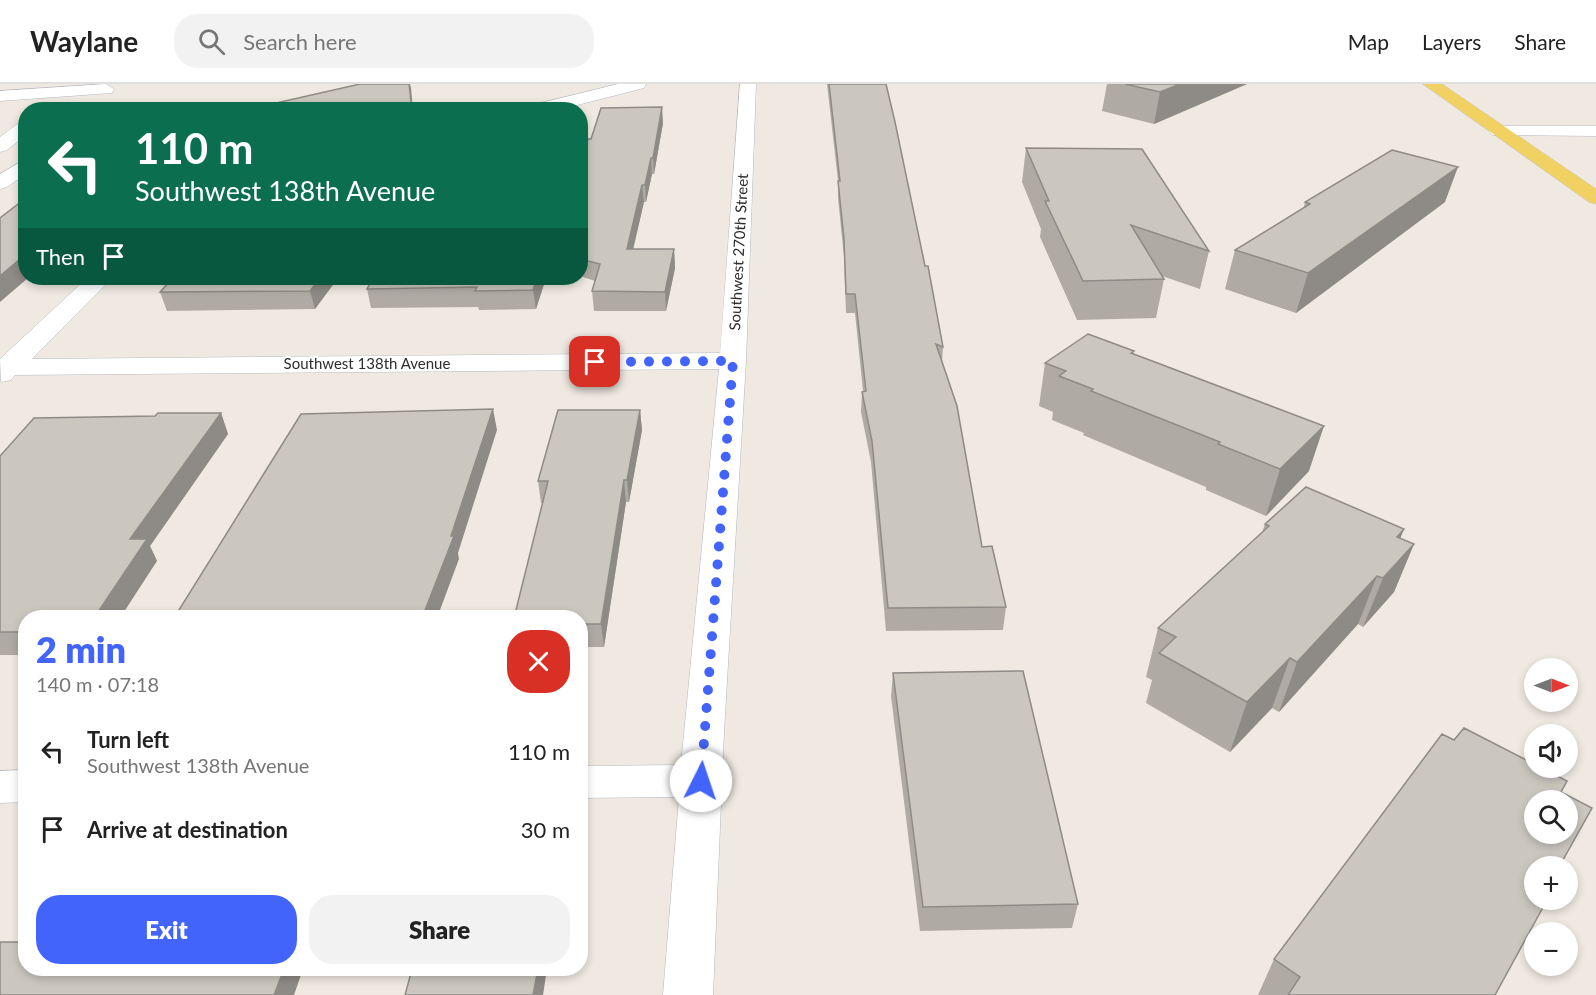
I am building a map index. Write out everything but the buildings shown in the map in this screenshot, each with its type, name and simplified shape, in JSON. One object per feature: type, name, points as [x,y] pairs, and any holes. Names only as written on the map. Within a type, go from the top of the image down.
[{"type":"main road","points":[[1431,84],[1596,198]]},
{"type":"street","points":[[0,84],[6,84]]},
{"type":"street","points":[[567,102],[638,84]]},
{"type":"street","name":"Southwest 270th Street","points":[[688,995],[701,781],[733,361],[748,84]]},
{"type":"street","points":[[0,96],[62,88],[108,86]]},
{"type":"street","points":[[94,102],[108,86]]},
{"type":"street","points":[[50,102],[62,88]]},
{"type":"street","points":[[1498,131],[1596,131]]},
{"type":"street","points":[[0,146],[18,132]]},
{"type":"street","points":[[0,183],[18,171]]},
{"type":"street","points":[[3,370],[93,285]]},
{"type":"street","name":"Southwest 138th Avenue","points":[[3,370],[733,361]]},
{"type":"street","points":[[588,782],[701,781]]},
{"type":"street","points":[[0,787],[18,786]]},
{"type":"route","points":[[595,362],[733,361],[701,781]]}]
